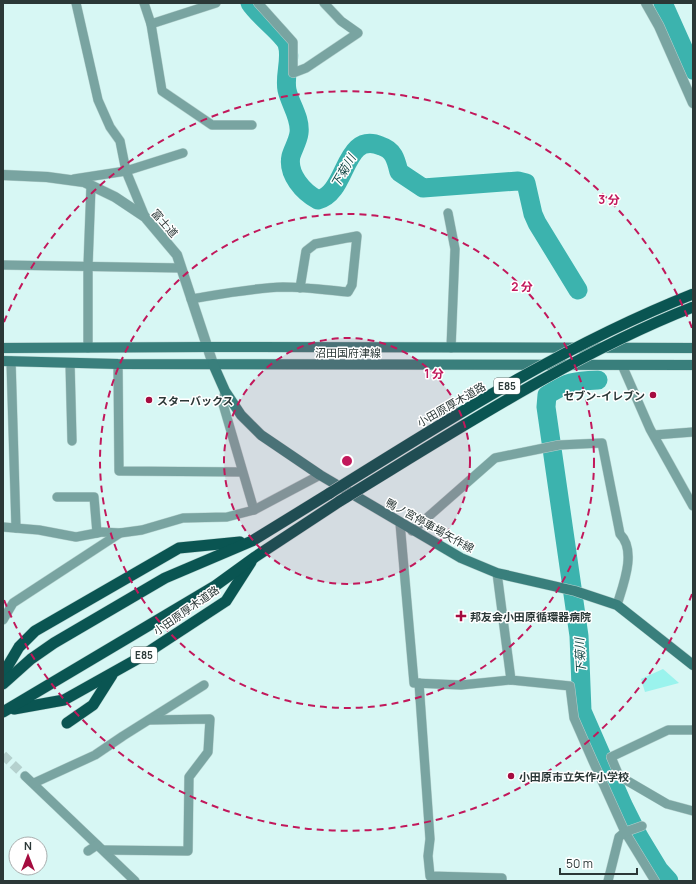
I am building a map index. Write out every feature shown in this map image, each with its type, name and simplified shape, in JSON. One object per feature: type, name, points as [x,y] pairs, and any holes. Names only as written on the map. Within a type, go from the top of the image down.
[{"type":"highway","name":"小田原厚木道路","points":[[3,684],[31,659],[54,643],[165,578],[252,540],[425,434],[531,372],[617,327],[693,294]]},
{"type":"highway","name":"小田原厚木道路","points":[[4,711],[215,586],[255,557],[340,502],[536,384],[626,337],[693,307]]},
{"type":"highway","name":"小田原厚木道路","points":[[3,674],[19,647],[35,631],[179,548],[252,540]]},
{"type":"highway","name":"小田原厚木道路","points":[[4,711],[64,700],[112,675],[226,601],[255,557]]},
{"type":"highway","points":[[67,723],[93,705],[112,675]]},
{"type":"main road","name":"沼田国府津線","points":[[3,348],[693,348]]},
{"type":"main road","name":"沼田国府津線","points":[[7,361],[118,364],[693,365]]},
{"type":"main road","name":"鴨ノ宮停車場矢作線","points":[[213,364],[225,391],[241,415],[261,435],[320,475],[412,531],[461,558],[498,573],[570,590],[617,605],[693,665]]},
{"type":"street","points":[[76,3],[98,100],[110,127],[120,141],[126,171],[146,217]]},
{"type":"street","points":[[144,3],[151,24],[162,91],[212,124],[252,125]]},
{"type":"street","points":[[151,24],[216,3]]},
{"type":"street","points":[[258,3],[293,42],[293,73],[306,68],[358,33],[341,21],[324,3]]},
{"type":"street","points":[[646,3],[659,26],[693,104]]},
{"type":"street","points":[[73,180],[126,171],[183,153]]},
{"type":"street","name":"富士道","points":[[3,175],[84,182],[115,197],[146,217],[177,255],[206,347],[213,364]]},
{"type":"street","points":[[88,348],[88,266],[91,186]]},
{"type":"street","points":[[448,213],[455,249],[451,348]]},
{"type":"street","points":[[191,299],[243,290],[284,287],[348,292],[352,285],[357,236],[314,244],[306,251],[300,288]]},
{"type":"street","points":[[3,265],[181,268]]},
{"type":"street","points":[[7,361],[16,528]]},
{"type":"street","points":[[70,363],[72,441]]},
{"type":"street","points":[[118,364],[119,471],[242,472]]},
{"type":"street","points":[[622,366],[654,435],[693,506]]},
{"type":"street","points":[[225,391],[223,404],[254,510]]},
{"type":"street","points":[[654,435],[693,432]]},
{"type":"street","points":[[412,531],[495,458],[559,445],[602,443],[620,534],[625,539],[627,547],[628,569],[617,605]]},
{"type":"street","points":[[3,528],[39,530],[76,537],[97,533],[120,533],[142,530],[184,518],[227,517],[254,510],[320,475]]},
{"type":"street","points":[[57,497],[94,497],[97,533]]},
{"type":"street","points":[[400,523],[414,683],[461,685],[511,680],[570,686],[574,718],[628,831],[655,881]]},
{"type":"street","points":[[3,620],[13,604],[120,533]]},
{"type":"street","points":[[498,573],[511,680]]},
{"type":"street","points":[[419,683],[430,839],[428,856],[430,876],[502,878],[502,881]]},
{"type":"street","points":[[34,783],[95,755],[204,685]]},
{"type":"street","points":[[88,851],[100,848],[188,851],[188,777],[208,752],[210,719],[150,720]]},
{"type":"street","points":[[693,730],[668,730],[611,757],[619,776],[667,804],[693,811]]},
{"type":"street","points":[[25,776],[135,881]]},
{"type":"street","points":[[608,881],[619,837],[628,831],[642,826]]},
{"type":"shaded area","points":[[663,669],[679,683],[645,692],[641,679]]},
{"type":"waterway","name":"下菊川","points":[[250,3],[281,35],[287,44],[289,55],[286,84],[288,95],[297,116],[299,127],[297,142],[291,156],[290,163],[297,182],[312,197],[318,200],[328,195],[341,176],[352,154],[359,147],[369,143],[389,150],[392,153],[399,172],[423,188],[518,181],[526,183],[533,214],[537,223],[578,290]]},
{"type":"waterway","points":[[663,3],[693,70]]},
{"type":"waterway","name":"下菊川","points":[[598,380],[576,382],[560,387],[547,395],[546,407],[579,636],[582,711],[623,805],[639,837],[659,870],[669,881]]},
{"type":"tunnel","points":[[3,755],[25,776]]},
{"type":"place","name":"セブン-イレブン","points":[[653,395]]},
{"type":"place","name":"スターバックス","points":[[149,400]]},
{"type":"place","name":"邦友会小田原循環器病院","points":[[461,616]]},
{"type":"place","name":"小田原市立矢作小学校","points":[[511,776]]}]
